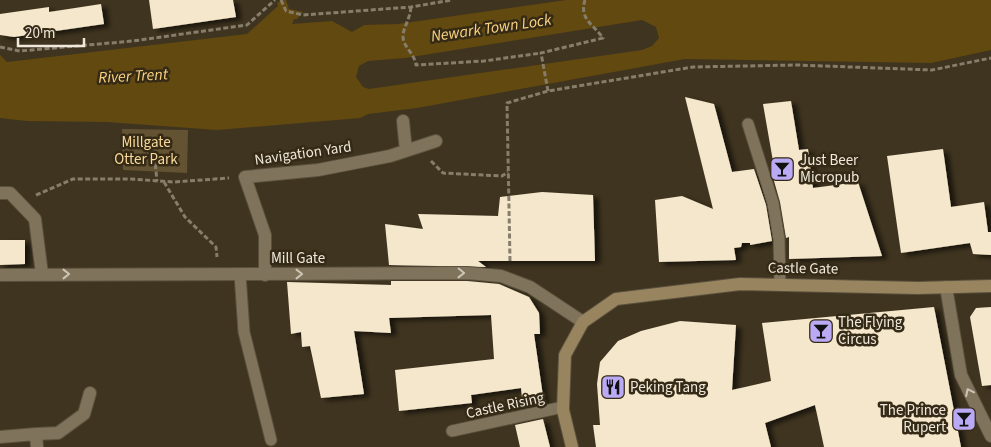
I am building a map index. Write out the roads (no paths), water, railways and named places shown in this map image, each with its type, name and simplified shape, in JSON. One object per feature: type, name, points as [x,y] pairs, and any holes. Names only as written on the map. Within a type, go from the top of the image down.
[{"type":"main road","name":"Castle Gate","points":[[583,322],[616,299],[740,284],[991,286]]},
{"type":"main road","points":[[572,447],[563,407],[565,355],[583,322]]},
{"type":"street","points":[[403,121],[406,151]]},
{"type":"street","name":"Navigation Yard","points":[[265,275],[265,235],[245,177],[318,170],[406,151],[436,141]]},
{"type":"street","points":[[0,193],[10,193],[35,219],[42,274]]},
{"type":"street","name":"Mill Gate","points":[[0,275],[467,273],[500,276],[530,287],[583,322]]},
{"type":"street","points":[[946,287],[961,375],[991,436]]},
{"type":"street","points":[[0,437],[36,441],[58,433],[84,414],[90,393]]},
{"type":"lane","points":[[748,124],[773,203],[779,239],[780,284]]},
{"type":"lane","points":[[240,274],[244,332],[271,440]]},
{"type":"lane","name":"Castle Rising","points":[[452,431],[563,407]]},
{"type":"water","points":[[281,0],[286,0],[289,9],[303,12],[297,19],[294,19],[292,24],[332,21],[352,32],[364,25],[398,24],[566,0],[991,0],[991,50],[931,63],[685,59],[417,108],[368,114],[360,118],[217,130],[107,122],[27,121],[0,118],[0,55],[7,62],[247,34],[278,6],[277,3]],"holes":[[[642,20],[656,27],[659,38],[652,46],[642,50],[369,89],[363,87],[356,77],[359,66],[368,61],[405,58]]]},
{"type":"place","name":"Just Beer Micropub","points":[[782,169]]},
{"type":"place","name":"The Flying Circus","points":[[821,331]]},
{"type":"place","name":"Peking Tang","points":[[613,387]]},
{"type":"place","name":"The Prince Rupert","points":[[964,419]]},
{"type":"water label","name":"Newark Town Lock","points":[[491,27]]},
{"type":"water label","name":"River Trent","points":[[133,75]]},
{"type":"park label","name":"Millgate Otter Park","points":[[146,150]]}]
